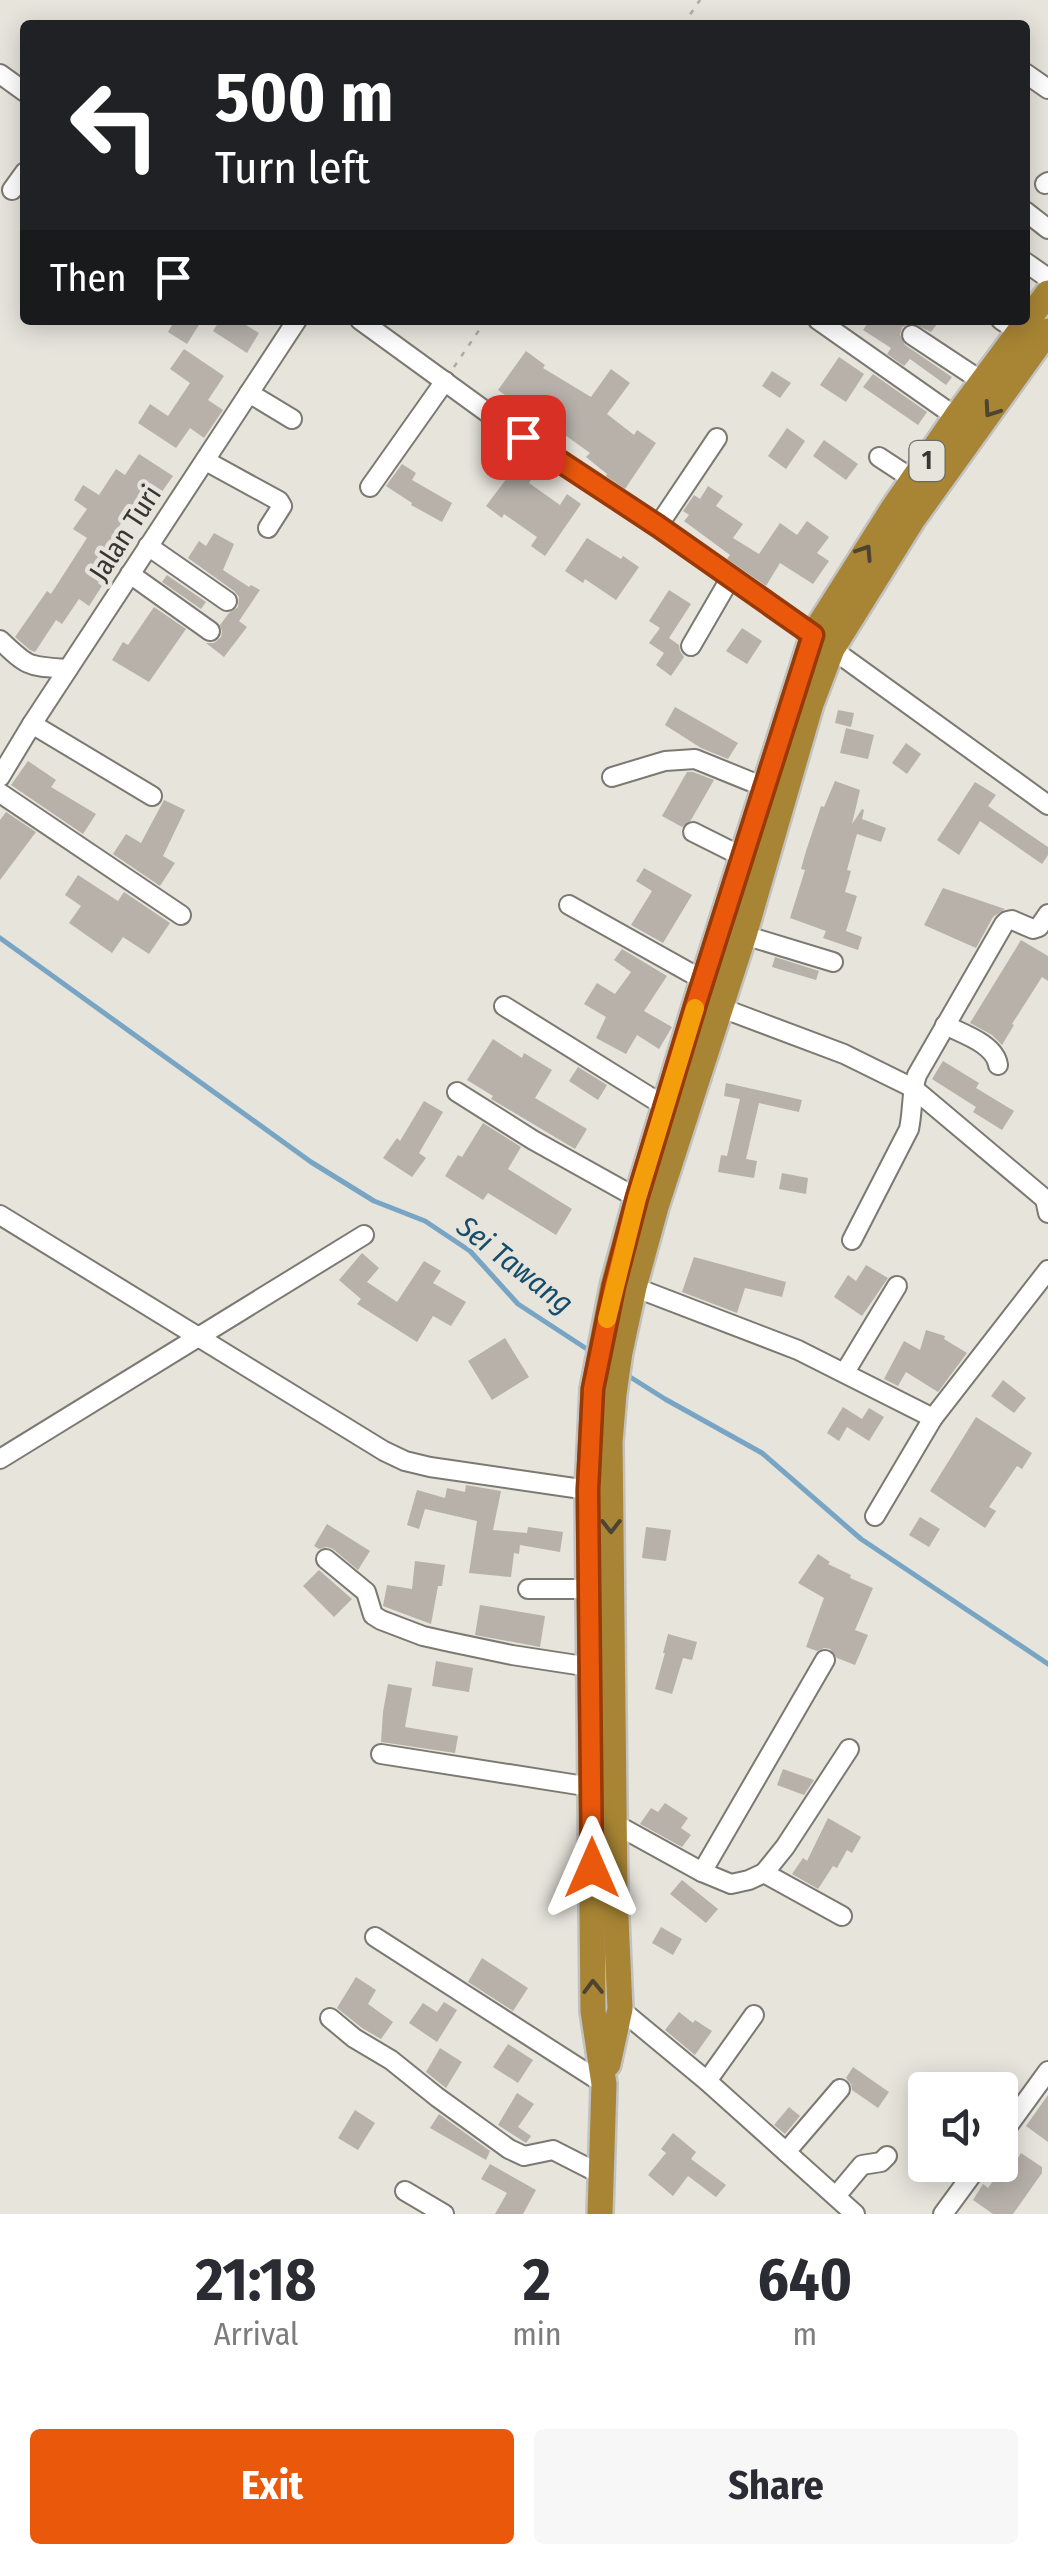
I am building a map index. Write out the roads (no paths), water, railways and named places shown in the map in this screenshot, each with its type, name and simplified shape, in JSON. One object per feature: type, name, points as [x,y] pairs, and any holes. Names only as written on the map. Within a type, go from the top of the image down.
[{"type":"highway","name":"1","points":[[600,2214],[604,2084],[593,2011],[588,1490],[610,1351],[614,1286],[666,1107],[744,935],[810,704],[832,602],[983,382],[1010,326]]},
{"type":"highway","name":"1","points":[[610,1351],[634,1286],[716,991],[743,857],[764,787],[822,642],[1048,330]]},
{"type":"highway","name":"1","points":[[603,1392],[610,1478],[614,1894],[620,2009],[604,2084]]},
{"type":"street","points":[[12,190],[20,179]]},
{"type":"street","name":"Jalan Turi","points":[[0,776],[294,325]]},
{"type":"street","points":[[367,325],[499,421],[731,576],[1048,805]]},
{"type":"street","points":[[825,325],[956,417]]},
{"type":"street","points":[[912,335],[983,382]]},
{"type":"street","points":[[370,487],[445,380]]},
{"type":"street","points":[[249,393],[292,419]]},
{"type":"street","points":[[658,526],[717,438]]},
{"type":"street","points":[[880,457],[914,480]]},
{"type":"street","points":[[206,461],[279,501],[282,506],[268,528]]},
{"type":"street","points":[[148,546],[227,601]]},
{"type":"street","points":[[130,574],[210,631]]},
{"type":"street","points":[[691,646],[731,576]]},
{"type":"street","points":[[0,640],[24,663],[68,668]]},
{"type":"street","points":[[32,724],[152,796]]},
{"type":"street","points":[[612,777],[664,761],[695,759],[764,787]]},
{"type":"street","points":[[0,793],[182,916]]},
{"type":"street","points":[[693,832],[743,857]]},
{"type":"street","points":[[569,905],[716,991],[913,1088],[1045,1199],[1048,1213]]},
{"type":"street","points":[[852,1240],[909,1129],[917,1075],[1007,920],[1033,929],[1048,914]]},
{"type":"street","points":[[744,935],[833,962]]},
{"type":"street","points":[[504,1006],[666,1107]]},
{"type":"street","points":[[945,1025],[993,1051],[998,1065]]},
{"type":"street","points":[[456,1092],[637,1198]]},
{"type":"street","points":[[0,1215],[405,1461],[588,1490]]},
{"type":"street","points":[[0,1459],[364,1235]]},
{"type":"street","points":[[875,1516],[933,1418],[1048,1270]]},
{"type":"street","points":[[634,1286],[798,1350],[933,1418]]},
{"type":"street","points":[[846,1372],[897,1286]]},
{"type":"street","points":[[326,1559],[366,1592],[373,1615],[380,1620],[423,1636],[590,1667]]},
{"type":"street","points":[[528,1590],[588,1589]]},
{"type":"street","points":[[702,1872],[825,1660]]},
{"type":"street","points":[[615,1824],[731,1884],[764,1873],[849,1749]]},
{"type":"street","points":[[380,1754],[591,1786]]},
{"type":"street","points":[[764,1873],[842,1916]]},
{"type":"street","points":[[375,1937],[604,2084]]},
{"type":"street","points":[[620,2009],[855,2214]]},
{"type":"street","points":[[707,2081],[754,2015]]},
{"type":"street","points":[[330,2018],[509,2149],[524,2156],[553,2150],[602,2175]]},
{"type":"street","points":[[1018,2112],[1048,2070]]},
{"type":"street","points":[[786,2152],[840,2089]]},
{"type":"street","points":[[836,2196],[862,2164],[881,2162],[887,2156]]},
{"type":"street","points":[[943,2214],[967,2182]]},
{"type":"street","points":[[405,2191],[444,2214]]},
{"type":"waterway","name":"Sei Tawang","points":[[0,938],[311,1162],[374,1201],[425,1221],[470,1251],[518,1304],[593,1353]]},
{"type":"waterway","name":"Sei Tawang","points":[[627,1375],[762,1453],[861,1539],[1048,1664]]}]
